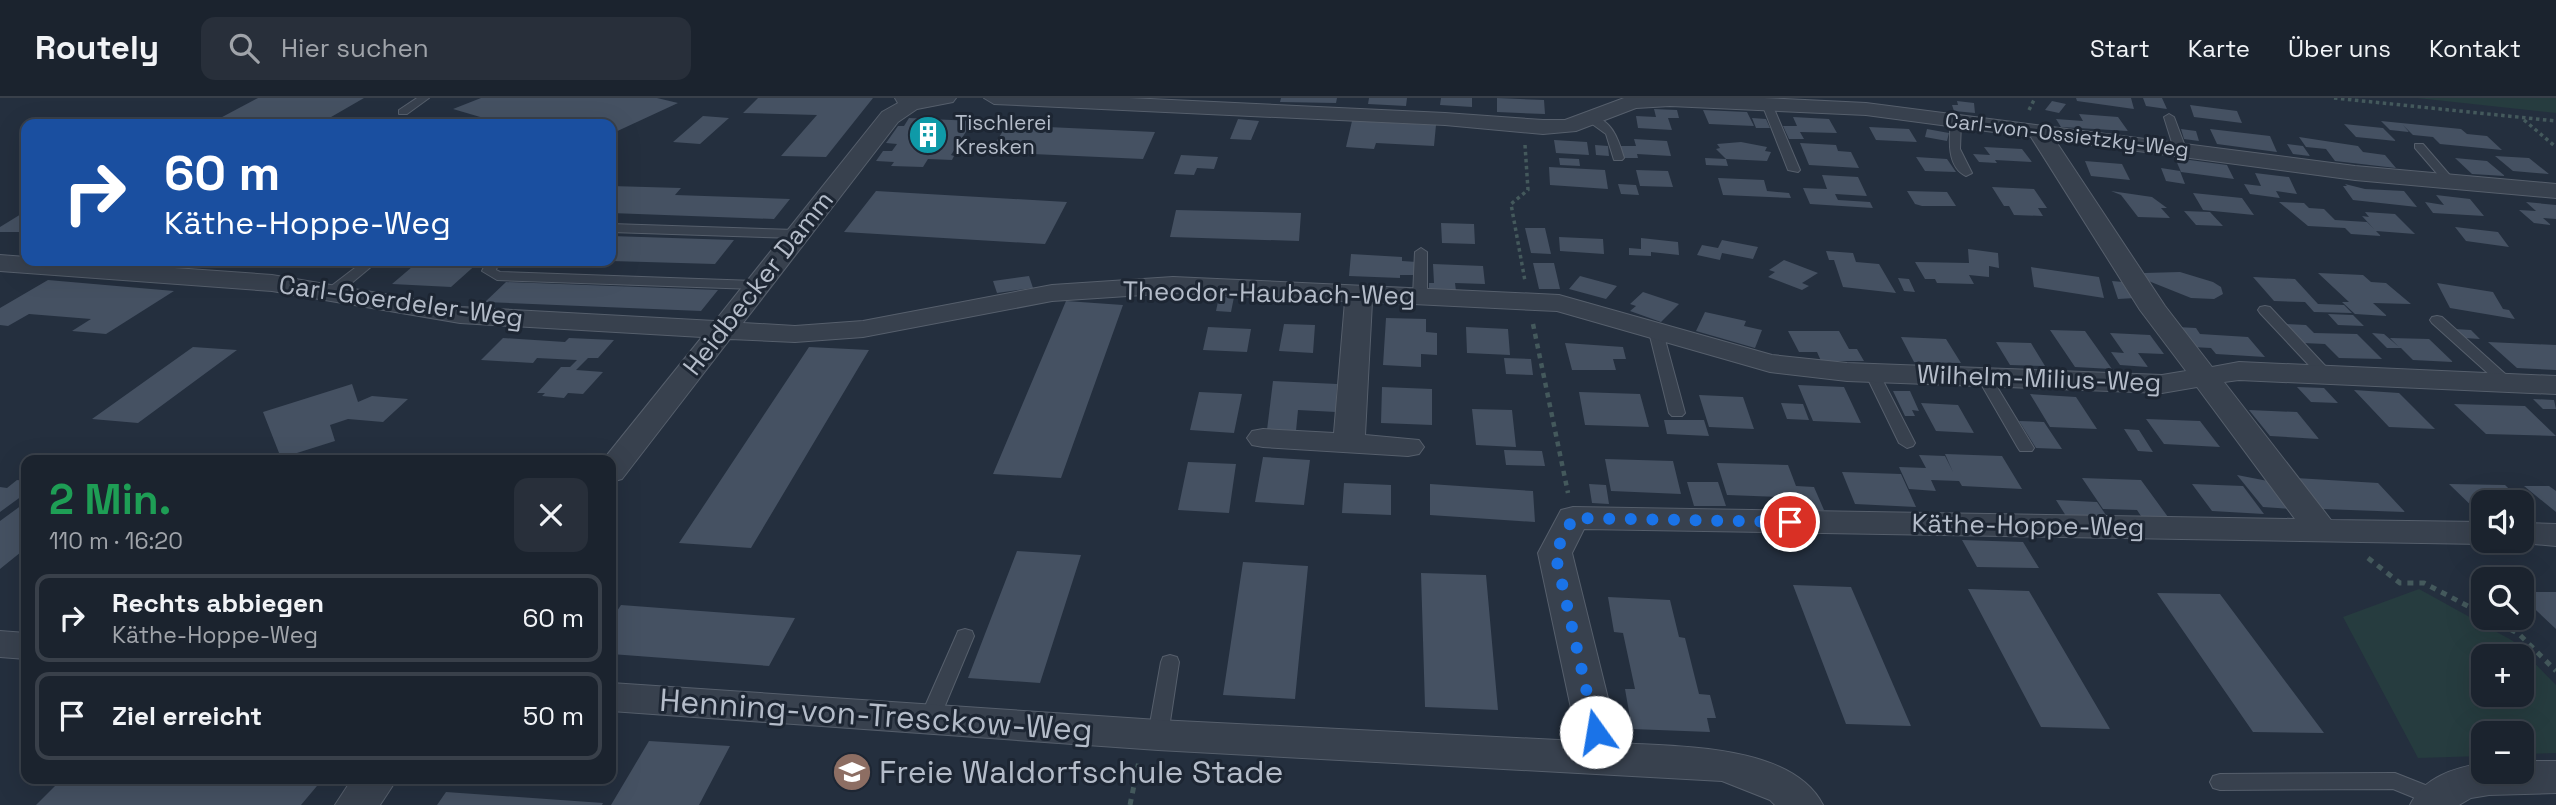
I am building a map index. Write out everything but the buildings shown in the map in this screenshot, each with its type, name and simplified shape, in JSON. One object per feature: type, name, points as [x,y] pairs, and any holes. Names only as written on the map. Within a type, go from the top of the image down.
[{"type":"street","name":"Heidbecker Damm","points":[[616,465],[718,331],[890,117],[909,100],[926,103],[946,98]]},
{"type":"street","name":"Carl-von-Ossietzky-Weg","points":[[994,98],[1123,101],[1445,118],[1523,127],[1568,126],[1633,102],[1670,100],[1866,109],[2355,173],[2556,191]]},
{"type":"street","points":[[1571,98],[1573,109],[1592,119]]},
{"type":"street","points":[[2039,133],[2154,310],[2202,378],[2328,530]]},
{"type":"street","name":"Carl-Goerdeler-Weg","points":[[0,263],[21,265]]},
{"type":"street","name":"Carl-Goerdeler-Weg","points":[[41,266],[272,283],[460,315],[718,331]]},
{"type":"street","name":"Theodor-Haubach-Weg","points":[[718,331],[795,334],[863,328],[1052,293],[1173,285],[1529,301]]},
{"type":"street","points":[[1349,443],[1359,293]]},
{"type":"street","name":"Wilhelm-Milius-Weg","points":[[1529,301],[1559,303],[1770,363],[1872,373],[2162,384],[2239,371],[2556,385]]},
{"type":"street","points":[[1263,438],[1408,447]]},
{"type":"street","points":[[1573,518],[1555,553],[1602,758]]},
{"type":"street","name":"Käthe-Hoppe-Weg","points":[[1573,518],[2471,533]]},
{"type":"street","points":[[2534,534],[2556,535]]},
{"type":"street","points":[[0,644],[21,646]]},
{"type":"street","name":"Henning-von-Tresckow-Weg","points":[[616,697],[1152,735],[1725,765],[1785,788],[1802,805]]},
{"type":"street","points":[[2433,802],[2443,791],[2490,778],[2556,777]]},
{"type":"street","points":[[356,805],[372,784]]},
{"type":"lane","points":[[403,112],[424,98]]},
{"type":"lane","points":[[1767,104],[1794,170]]},
{"type":"lane","points":[[2169,117],[2180,149]]},
{"type":"lane","points":[[1592,119],[1611,132],[1618,158]]},
{"type":"lane","points":[[1956,122],[1954,149],[1966,173]]},
{"type":"lane","points":[[2419,146],[2449,182]]},
{"type":"lane","points":[[616,228],[796,234]]},
{"type":"lane","points":[[1420,296],[1421,252]]},
{"type":"lane","points":[[331,293],[366,266]]},
{"type":"lane","points":[[491,266],[489,271],[497,276],[755,285]]},
{"type":"lane","points":[[2265,310],[2326,375]]},
{"type":"lane","points":[[2437,320],[2507,383]]},
{"type":"lane","points":[[1656,332],[1677,413]]},
{"type":"lane","points":[[1872,373],[1907,443]]},
{"type":"lane","points":[[1984,377],[2026,449]]},
{"type":"lane","points":[[929,720],[965,636]]},
{"type":"lane","points":[[1152,735],[1170,662]]},
{"type":"lane","points":[[2220,782],[2395,781],[2433,802]]},
{"type":"path","points":[[2334,98],[2556,121]]},
{"type":"path","points":[[2523,119],[2556,147]]},
{"type":"path","points":[[1523,127],[1528,190],[1511,204],[1573,518]]},
{"type":"path","points":[[2328,530],[2400,583],[2424,583],[2471,608]]},
{"type":"path","points":[[2512,630],[2519,634],[2556,671]]},
{"type":"path","points":[[1130,805],[1152,735]]},
{"type":"green space","points":[[2417,98],[2556,98],[2556,113]]},
{"type":"green space","points":[[2419,589],[2471,618],[2471,630],[2493,630],[2516,644],[2471,644],[2471,707],[2534,707],[2534,662],[2556,685],[2556,753],[2534,754],[2534,721],[2471,721],[2471,756],[2418,758],[2343,617]]},
{"type":"place","name":"Tischlerei Kresken","points":[[928,135]]},
{"type":"place","name":"Freie Waldorfschule Stade","points":[[852,772]]},
{"type":"route","points":[[1596,732],[1555,553],[1573,518],[1790,522]]}]
